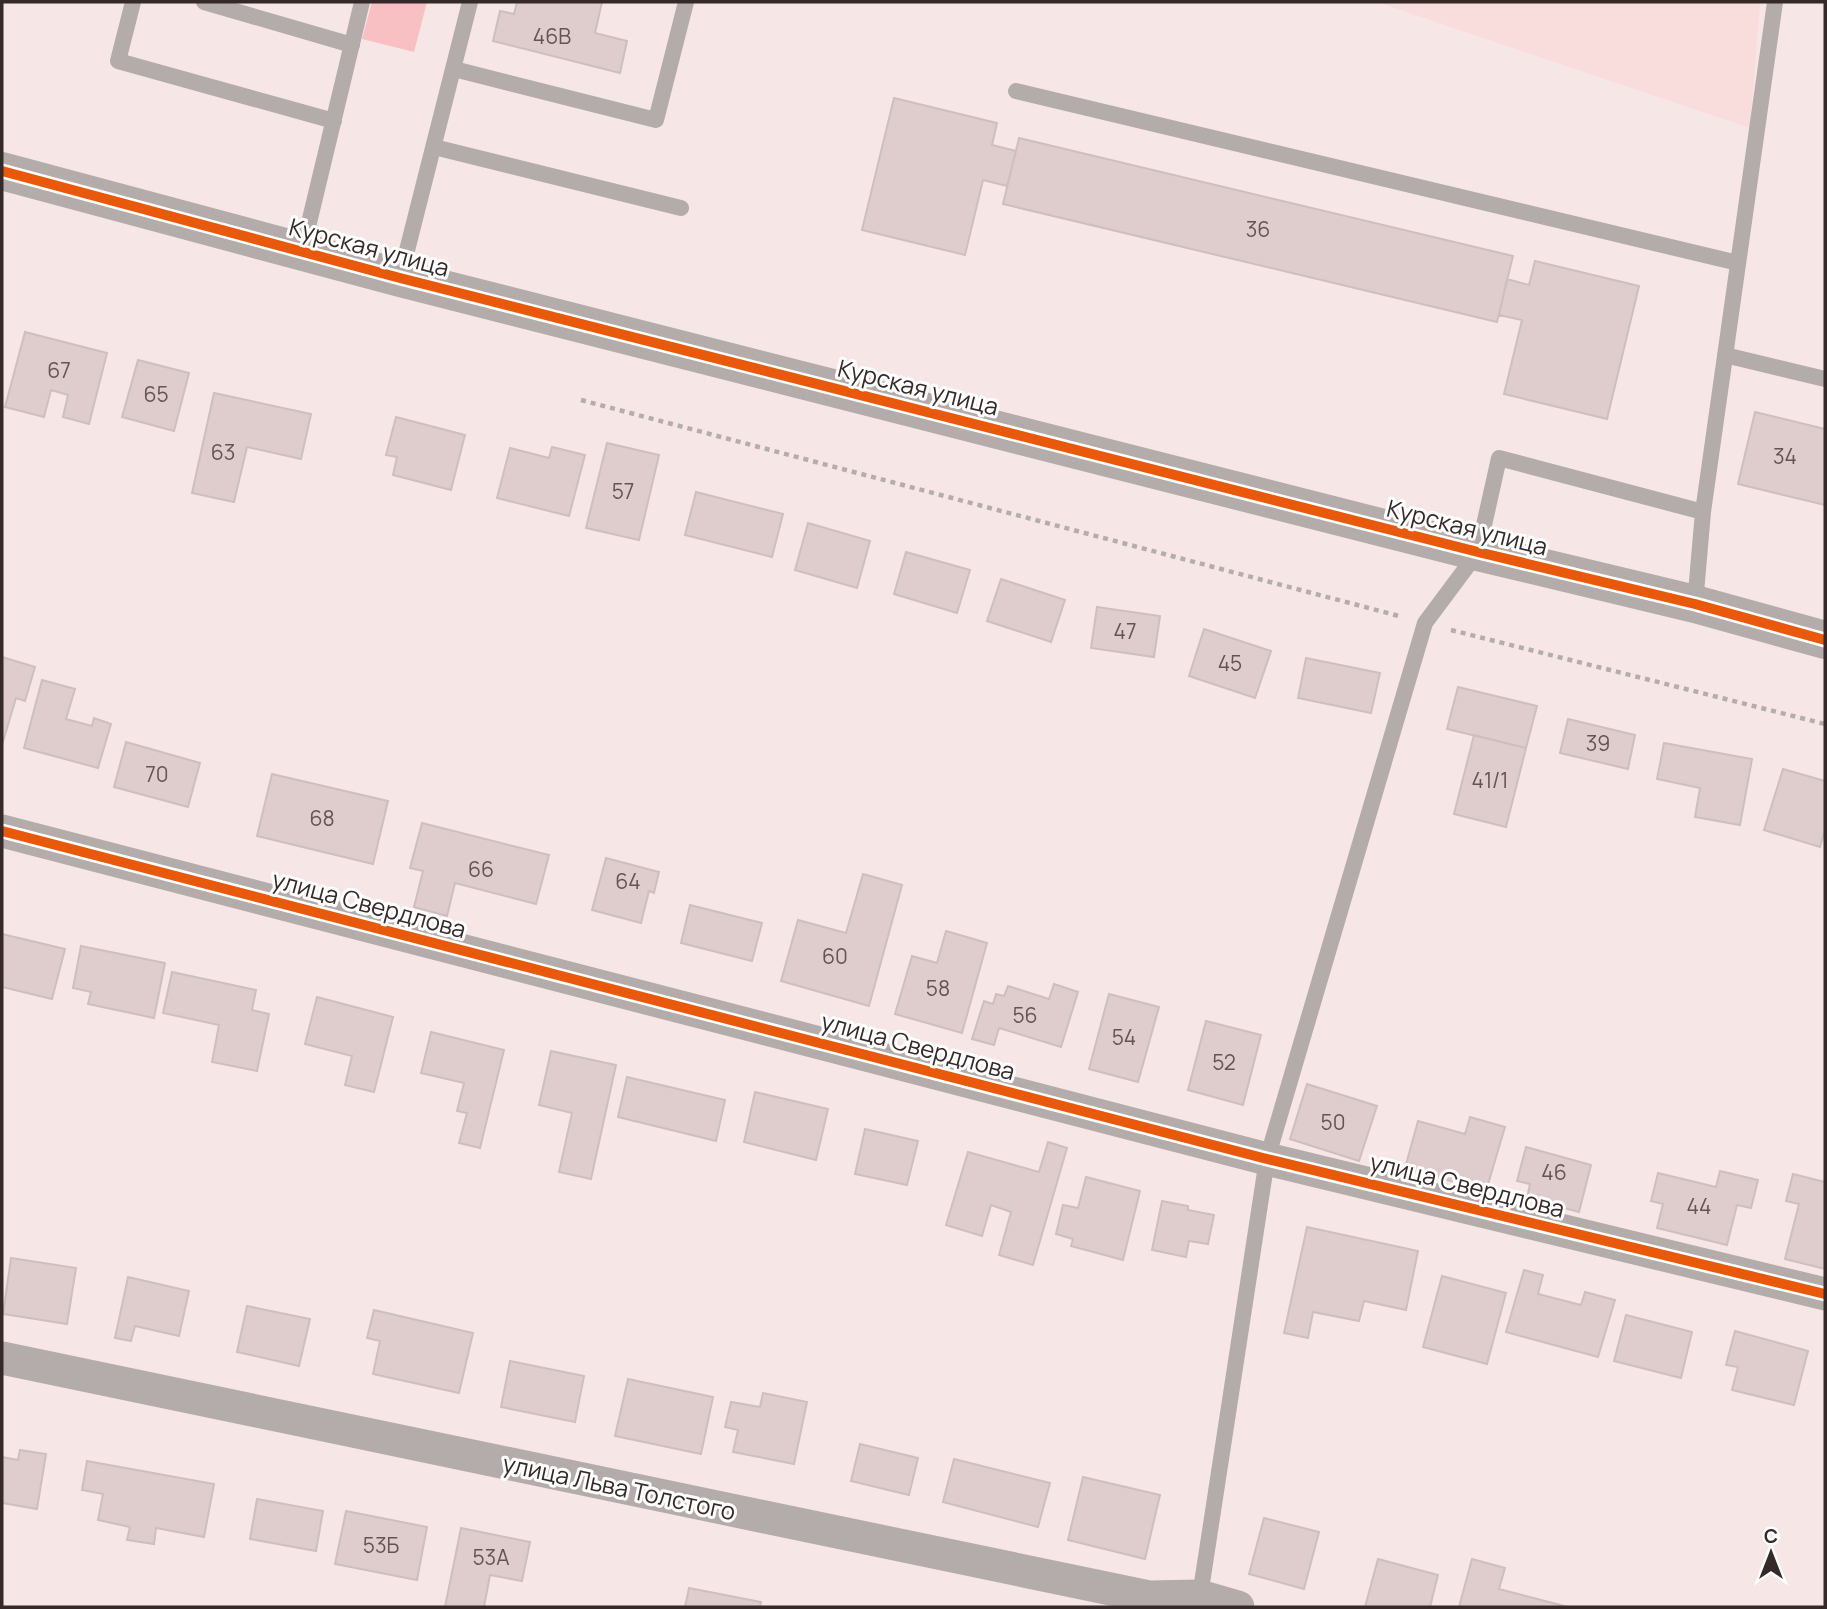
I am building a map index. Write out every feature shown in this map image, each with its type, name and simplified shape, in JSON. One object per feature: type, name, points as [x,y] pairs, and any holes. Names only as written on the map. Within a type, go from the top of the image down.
[{"type":"street","name":"Курская улица","points":[[2,171],[400,278],[1478,552],[1695,604],[1825,640]]},
{"type":"street","name":"улица Свердлова","points":[[2,831],[1267,1159],[1825,1294]]},
{"type":"street","name":"улица Льва Толстого","points":[[2,1358],[1147,1602],[1200,1596],[1238,1607]]},
{"type":"lane","points":[[133,2],[118,61],[334,121]]},
{"type":"lane","points":[[204,2],[352,45]]},
{"type":"lane","points":[[302,252],[362,2]]},
{"type":"lane","points":[[400,278],[470,2]]},
{"type":"lane","points":[[454,69],[656,120],[686,2]]},
{"type":"lane","points":[[1695,604],[1703,512],[1775,2]]},
{"type":"lane","points":[[1016,91],[1738,263]]},
{"type":"lane","points":[[434,147],[681,208]]},
{"type":"lane","points":[[1725,355],[1825,379]]},
{"type":"lane","points":[[1200,1596],[1267,1159],[1425,623],[1478,552],[1499,458],[1703,512]]},
{"type":"path","points":[[581,400],[1425,623],[1825,724]]},
{"type":"shaded area","points":[[372,2],[427,2],[414,52],[362,39]]},
{"type":"shaded area","points":[[1377,2],[1760,2],[1750,128]]},
{"type":"building","points":[[517,2],[602,2],[595,33],[627,41],[620,73],[493,41],[500,11],[514,14]]},
{"type":"building","points":[[894,98],[997,123],[992,145],[1016,151],[1007,186],[983,180],[965,255],[862,230]]},
{"type":"building","points":[[1019,138],[1513,256],[1497,322],[1003,204]]},
{"type":"building","points":[[1535,261],[1639,286],[1607,419],[1504,394],[1522,320],[1499,315],[1507,279],[1529,285]]},
{"type":"building","points":[[25,332],[107,353],[89,424],[63,417],[68,395],[51,390],[44,417],[5,407]]},
{"type":"building","points":[[138,360],[189,373],[174,431],[122,417]]},
{"type":"building","points":[[214,393],[311,414],[301,459],[247,447],[234,502],[192,493]]},
{"type":"building","points":[[1755,412],[1825,429],[1825,505],[1738,484]]},
{"type":"building","points":[[396,417],[465,435],[451,490],[393,475],[397,457],[386,455]]},
{"type":"building","points":[[607,443],[659,455],[639,540],[586,528]]},
{"type":"building","points":[[552,447],[585,455],[569,516],[497,498],[510,448],[549,458]]},
{"type":"building","points":[[696,492],[783,514],[772,557],[685,535]]},
{"type":"building","points":[[808,523],[870,541],[857,588],[795,570]]},
{"type":"building","points":[[906,552],[970,570],[957,613],[894,594]]},
{"type":"building","points":[[1001,579],[1065,600],[1051,642],[987,621]]},
{"type":"building","points":[[1097,607],[1160,616],[1154,657],[1091,648]]},
{"type":"building","points":[[1204,629],[1271,651],[1255,698],[1189,676]]},
{"type":"building","points":[[2,657],[35,667],[25,701],[16,698],[2,745]]},
{"type":"building","points":[[1306,658],[1380,673],[1371,713],[1298,698]]},
{"type":"building","points":[[42,680],[75,689],[66,719],[92,726],[94,718],[111,724],[98,768],[24,748]]},
{"type":"building","points":[[1458,687],[1537,706],[1526,748],[1447,729]]},
{"type":"building","points":[[1568,719],[1635,735],[1628,769],[1560,753]]},
{"type":"building","points":[[1474,735],[1526,748],[1506,827],[1454,814]]},
{"type":"building","points":[[126,742],[200,763],[188,807],[114,787]]},
{"type":"building","points":[[1664,743],[1752,759],[1740,825],[1695,817],[1700,788],[1657,779]]},
{"type":"building","points":[[1783,769],[1825,781],[1825,830],[1820,847],[1764,830]]},
{"type":"building","points":[[272,774],[388,801],[373,864],[257,836]]},
{"type":"building","points":[[422,823],[549,855],[536,904],[455,883],[447,916],[414,907],[423,871],[410,868]]},
{"type":"building","points":[[606,858],[659,872],[654,893],[649,891],[641,923],[592,910]]},
{"type":"building","points":[[863,874],[902,885],[869,1006],[781,981],[798,920],[846,933]]},
{"type":"building","points":[[690,905],[762,923],[752,961],[681,943]]},
{"type":"building","points":[[946,931],[987,943],[962,1033],[895,1014],[912,956],[937,963]]},
{"type":"building","points":[[2,934],[65,949],[52,999],[2,987]]},
{"type":"building","points":[[81,946],[165,963],[154,1018],[88,1004],[91,992],[73,988]]},
{"type":"building","points":[[172,972],[256,990],[252,1010],[269,1014],[257,1071],[212,1062],[219,1025],[163,1013]]},
{"type":"building","points":[[1054,984],[1078,992],[1061,1047],[999,1028],[994,1045],[972,1039],[984,1001],[993,1004],[996,994],[1004,996],[1008,986],[1049,999]]},
{"type":"building","points":[[1109,994],[1159,1007],[1138,1082],[1089,1069]]},
{"type":"building","points":[[317,997],[393,1017],[374,1092],[345,1085],[352,1056],[305,1044]]},
{"type":"building","points":[[1206,1021],[1261,1035],[1243,1105],[1188,1090]]},
{"type":"building","points":[[431,1032],[504,1050],[480,1148],[459,1143],[467,1113],[457,1111],[464,1083],[421,1073]]},
{"type":"building","points":[[551,1051],[616,1065],[591,1179],[559,1172],[572,1113],[539,1105]]},
{"type":"building","points":[[627,1077],[725,1100],[716,1141],[618,1117]]},
{"type":"building","points":[[1307,1084],[1377,1106],[1359,1161],[1290,1139]]},
{"type":"building","points":[[755,1092],[828,1109],[816,1160],[744,1142]]},
{"type":"building","points":[[1470,1117],[1505,1127],[1486,1191],[1405,1168],[1418,1121],[1465,1134]]},
{"type":"building","points":[[865,1129],[918,1141],[907,1185],[855,1174]]},
{"type":"building","points":[[1048,1142],[1067,1148],[1033,1265],[999,1255],[1011,1212],[991,1205],[982,1236],[946,1225],[968,1152],[1039,1172]]},
{"type":"building","points":[[1526,1147],[1591,1165],[1579,1212],[1527,1198],[1530,1184],[1517,1181]]},
{"type":"building","points":[[1720,1171],[1758,1180],[1751,1208],[1737,1205],[1727,1245],[1657,1228],[1663,1204],[1651,1201],[1658,1173],[1716,1187]]},
{"type":"building","points":[[1793,1174],[1825,1182],[1825,1269],[1785,1259],[1799,1204],[1786,1201]]},
{"type":"building","points":[[1086,1177],[1140,1191],[1123,1260],[1071,1246],[1073,1239],[1056,1234],[1063,1205],[1078,1208]]},
{"type":"building","points":[[1162,1201],[1214,1215],[1208,1244],[1189,1241],[1186,1257],[1152,1250]]},
{"type":"building","points":[[1307,1227],[1418,1251],[1406,1310],[1364,1301],[1359,1321],[1313,1312],[1308,1338],[1284,1333]]},
{"type":"building","points":[[11,1258],[76,1268],[67,1324],[3,1314]]},
{"type":"building","points":[[1524,1270],[1543,1275],[1538,1294],[1581,1305],[1585,1292],[1615,1300],[1598,1357],[1506,1332]]},
{"type":"building","points":[[1442,1276],[1506,1293],[1487,1364],[1423,1347]]},
{"type":"building","points":[[128,1277],[189,1291],[179,1336],[135,1326],[131,1341],[115,1338]]},
{"type":"building","points":[[247,1306],[310,1319],[299,1366],[237,1352]]},
{"type":"building","points":[[374,1310],[473,1333],[459,1393],[373,1374],[380,1341],[367,1338]]},
{"type":"building","points":[[1626,1315],[1692,1332],[1681,1378],[1614,1361]]},
{"type":"building","points":[[1735,1331],[1808,1351],[1794,1405],[1732,1390],[1738,1367],[1726,1365]]},
{"type":"building","points":[[510,1361],[584,1376],[575,1422],[501,1407]]},
{"type":"building","points":[[628,1379],[713,1397],[701,1454],[615,1436]]},
{"type":"building","points":[[763,1393],[807,1402],[794,1464],[733,1452],[738,1430],[725,1427],[731,1402],[760,1407]]},
{"type":"building","points":[[860,1444],[918,1458],[909,1495],[851,1481]]},
{"type":"building","points":[[20,1450],[46,1454],[37,1509],[2,1503],[2,1457],[18,1460]]},
{"type":"building","points":[[954,1459],[1050,1483],[1038,1527],[943,1502]]},
{"type":"building","points":[[87,1461],[214,1484],[204,1537],[156,1528],[154,1544],[127,1540],[130,1527],[98,1520],[103,1494],[82,1490]]},
{"type":"building","points":[[1083,1477],[1160,1495],[1145,1559],[1068,1540]]},
{"type":"building","points":[[257,1499],[323,1511],[316,1551],[250,1539]]},
{"type":"building","points":[[346,1511],[427,1527],[417,1580],[335,1564]]},
{"type":"building","points":[[1264,1518],[1319,1532],[1304,1589],[1249,1574]]},
{"type":"building","points":[[461,1528],[530,1542],[522,1581],[490,1575],[484,1607],[445,1607]]},
{"type":"building","points":[[1378,1559],[1438,1575],[1430,1607],[1365,1607]]},
{"type":"building","points":[[1472,1559],[1505,1568],[1499,1589],[1568,1607],[1459,1607]]},
{"type":"building","points":[[689,1588],[761,1602],[760,1607],[685,1607]]},
{"type":"cycle path","points":[[2,171],[400,278],[1478,552],[1695,604],[1825,640]]},
{"type":"cycle path","points":[[2,831],[1267,1159],[1825,1294]]}]
